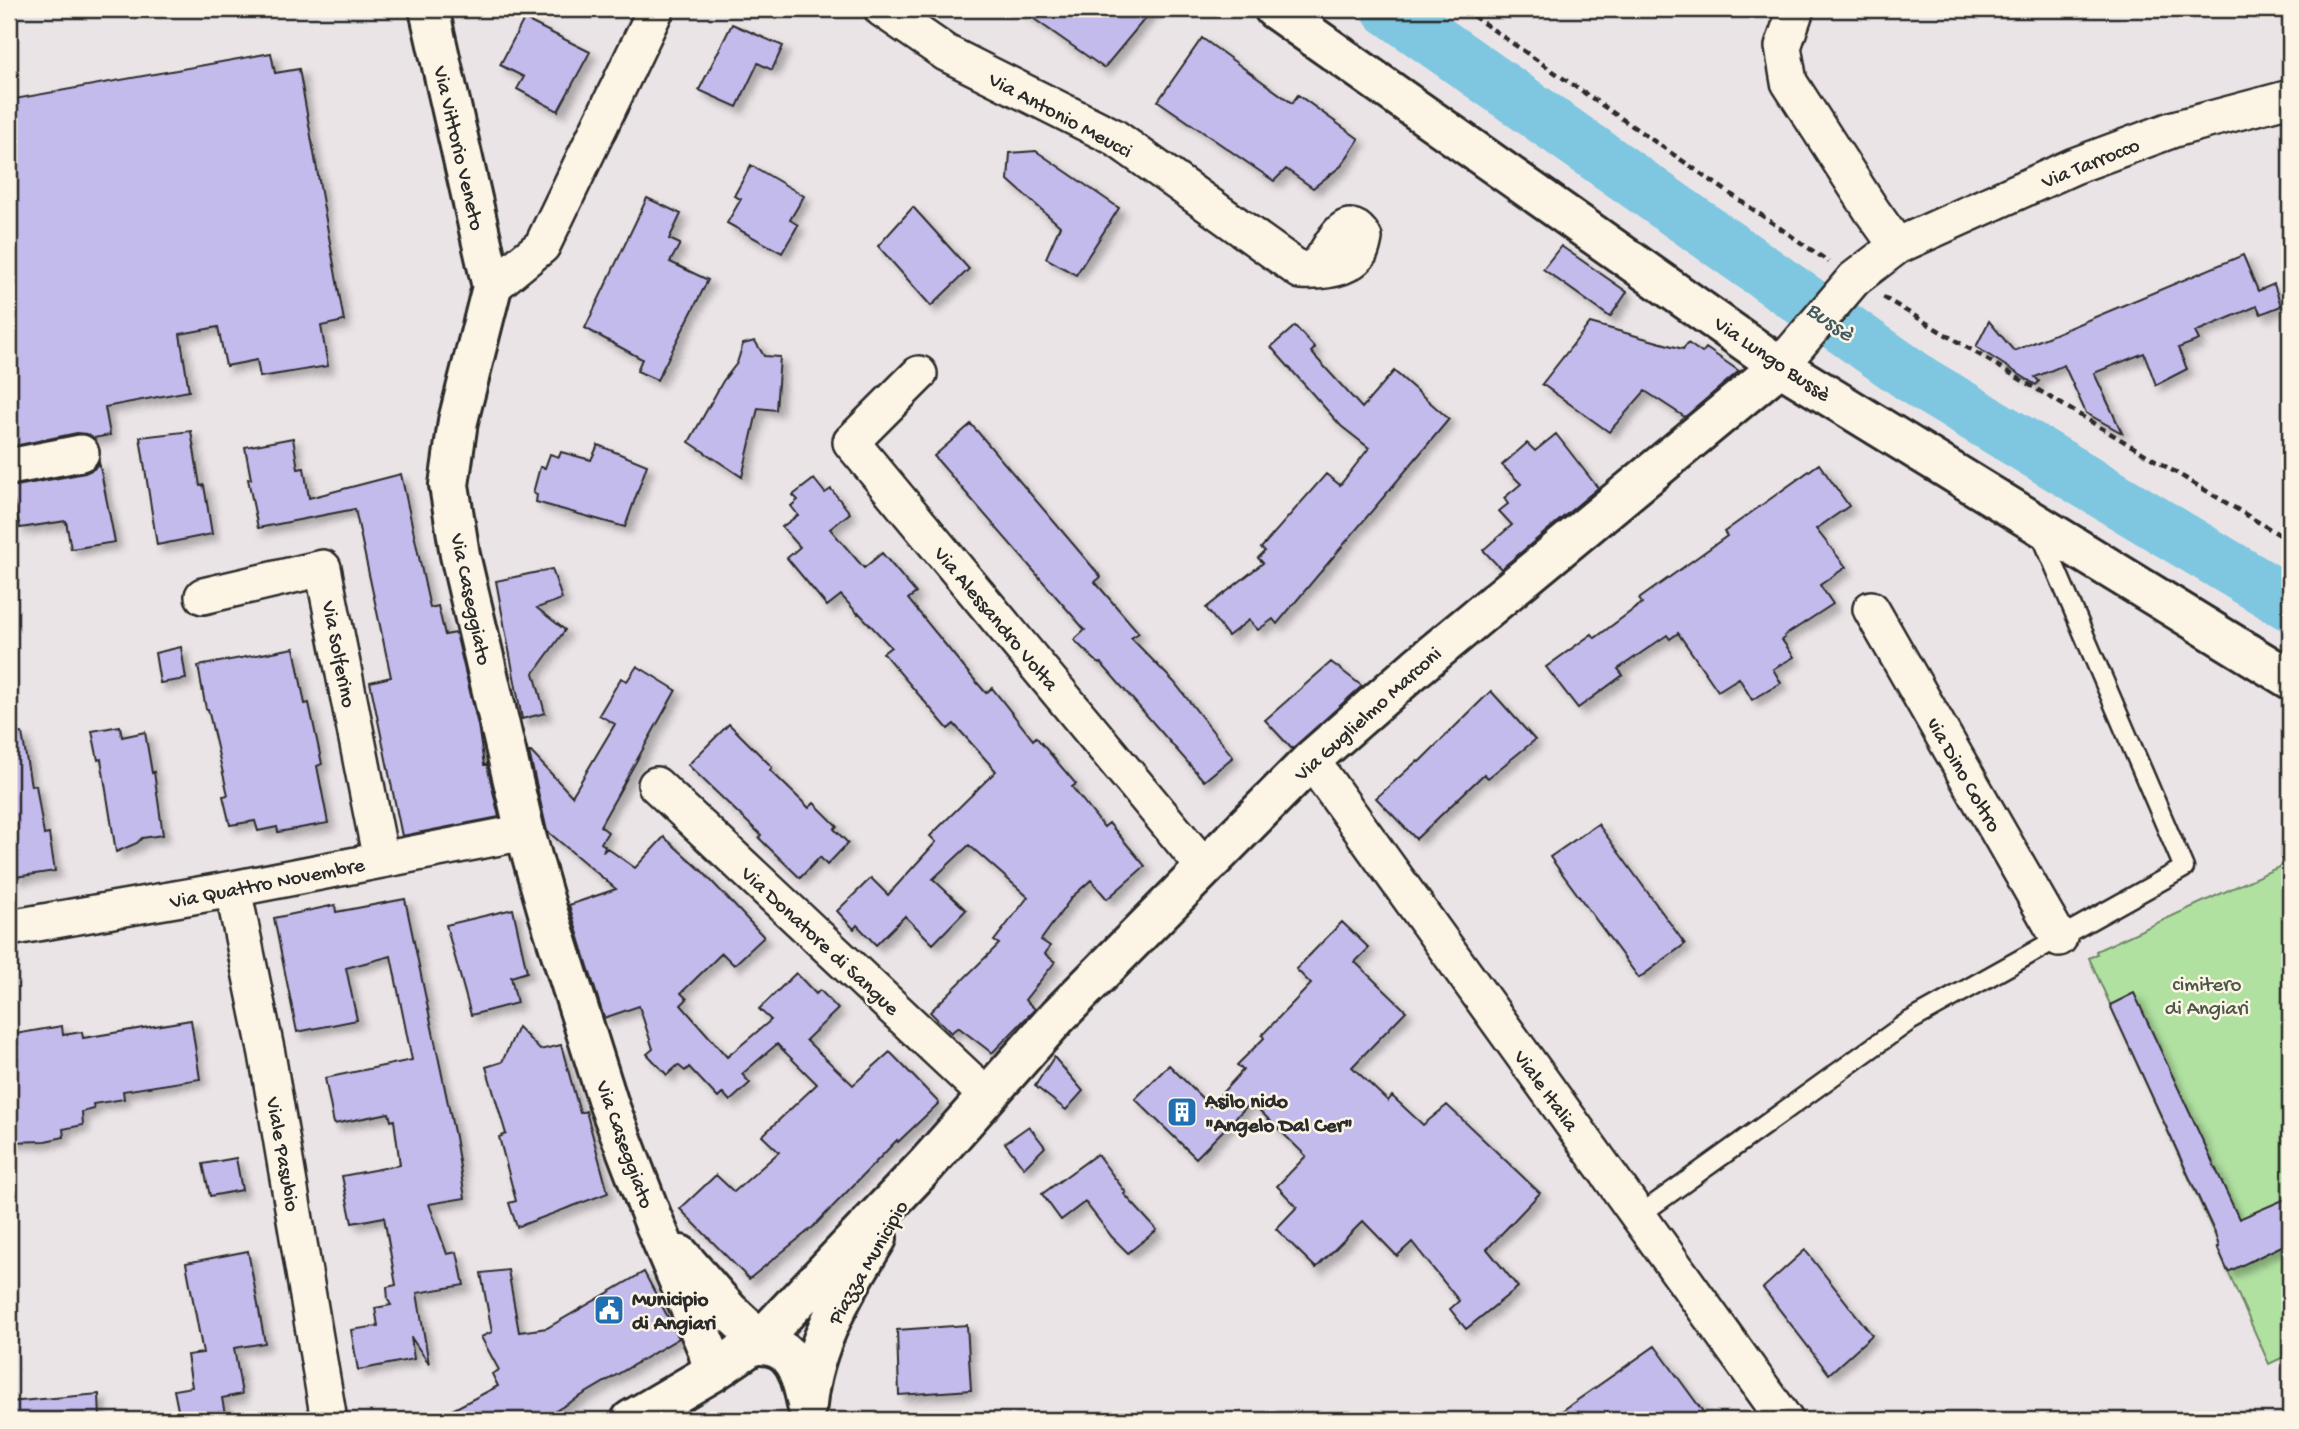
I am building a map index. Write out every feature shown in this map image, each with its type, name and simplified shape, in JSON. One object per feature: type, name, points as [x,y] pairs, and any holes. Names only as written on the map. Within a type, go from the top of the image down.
[{"type":"street","name":"Via Vittorio Veneto","points":[[429,9],[492,287]]},
{"type":"street","points":[[492,287],[541,246],[656,9]]},
{"type":"street","name":"Via Antonio Meucci","points":[[882,9],[946,53],[1114,137],[1301,271],[1307,271]]},
{"type":"street","name":"Via Lungo Bussè","points":[[1274,9],[2036,522],[2290,678]]},
{"type":"street","points":[[1796,9],[1783,47],[1789,82],[1897,246]]},
{"type":"street","name":"Via Tarrocco","points":[[1789,356],[1852,281],[1897,246],[2074,166],[2174,129],[2290,99]]},
{"type":"street","name":"Via Caseggiato","points":[[492,287],[458,421],[449,485],[460,555],[525,832],[547,909],[609,1104],[653,1220]]},
{"type":"street","name":"Via Guglielmo Marconi","points":[[986,1096],[1058,1016],[1311,760],[1417,667],[1789,356]]},
{"type":"street","name":"Via Alessandro Volta","points":[[919,374],[851,442],[1205,868]]},
{"type":"street","points":[[9,467],[81,453]]},
{"type":"street","name":"Via Solferino","points":[[203,596],[323,568],[381,860]]},
{"type":"street","name":"via Dino Coltro","points":[[1871,609],[2059,938]]},
{"type":"street","name":"Viale Italia","points":[[1311,760],[1784,1420]]},
{"type":"street","name":"Via Donatore di Sangue","points":[[656,785],[986,1096]]},
{"type":"street","name":"Via Quattro Novembre","points":[[9,928],[233,889],[525,832]]},
{"type":"street","name":"Viale Pasubio","points":[[233,889],[267,1054],[329,1420]]},
{"type":"street","name":"Piazza Municipio","points":[[631,1420],[713,1372],[760,1340],[928,1164],[986,1096]]},
{"type":"street","name":"Piazza Municipio","points":[[808,1413],[815,1362],[846,1292],[876,1240],[928,1164]]},
{"type":"street","points":[[653,1220],[708,1348],[713,1372]]},
{"type":"street","name":"Piazza Municipio","points":[[653,1220],[713,1294],[760,1340],[760,1345],[779,1348],[790,1356],[799,1372],[808,1413]]},
{"type":"lane","points":[[1638,1216],[1908,1022],[2184,869],[2036,522]]},
{"type":"green space","name":"cimitero di Angiari","points":[[2283,865],[2290,878],[2290,1354],[2269,1364],[2217,1247],[2219,1246],[2214,1233],[2089,958],[2097,954],[2096,951]]},
{"type":"building","points":[[1020,9],[1153,9],[1104,68]]},
{"type":"building","points":[[524,19],[590,52],[558,111],[517,89],[524,77],[500,65]]},
{"type":"building","points":[[732,24],[783,46],[772,70],[758,63],[737,107],[699,90]]},
{"type":"building","points":[[1202,38],[1292,103],[1298,95],[1359,139],[1341,166],[1313,188],[1286,169],[1274,181],[1158,101]]},
{"type":"building","points":[[271,53],[275,73],[299,69],[344,321],[321,326],[328,366],[260,377],[257,360],[226,366],[218,327],[180,334],[189,391],[105,407],[110,435],[94,438],[77,433],[9,447],[9,100]]},
{"type":"building","points":[[1036,151],[1119,208],[1076,275],[1046,258],[1060,226],[1008,180],[1010,153]]},
{"type":"building","points":[[751,165],[804,196],[790,220],[798,225],[782,253],[727,223],[741,199],[734,196]]},
{"type":"building","points":[[647,198],[681,214],[669,239],[680,244],[670,262],[708,280],[657,380],[637,371],[642,359],[585,328]]},
{"type":"building","points":[[913,207],[969,269],[931,306],[878,246]]},
{"type":"building","points":[[1561,246],[1627,292],[1610,317],[1543,269]]},
{"type":"building","points":[[2243,255],[2258,291],[2274,284],[2281,306],[2261,314],[2257,306],[2195,332],[2199,340],[2178,348],[2187,369],[2156,385],[2144,353],[2094,373],[2122,433],[2086,413],[2064,365],[2035,377],[2039,381],[2036,385],[1976,347],[1989,321],[2014,351]]},
{"type":"building","points":[[1590,323],[1683,349],[1688,343],[1702,353],[1706,348],[1739,371],[1685,417],[1645,391],[1609,432],[1542,384]]},
{"type":"building","points":[[1295,326],[1315,348],[1311,352],[1362,408],[1394,371],[1449,419],[1277,624],[1273,619],[1258,630],[1249,620],[1228,636],[1206,608],[1263,563],[1258,558],[1265,551],[1261,548],[1326,474],[1340,485],[1369,448],[1341,426],[1271,347]]},
{"type":"building","points":[[755,341],[764,356],[780,357],[776,410],[758,408],[742,477],[689,442],[723,381],[737,363],[743,344]]},
{"type":"building","points":[[971,424],[1101,577],[1095,582],[1139,633],[1131,638],[1174,682],[1233,757],[1204,781],[1101,663],[1074,640],[1085,630],[934,456]]},
{"type":"building","points":[[191,431],[200,486],[204,485],[212,534],[157,545],[140,437]]},
{"type":"building","points":[[1556,434],[1598,488],[1501,569],[1483,550],[1512,525],[1499,511],[1508,504],[1504,498],[1521,484],[1502,465],[1527,443],[1535,451]]},
{"type":"building","points":[[293,438],[298,469],[304,468],[309,498],[401,474],[430,608],[438,606],[445,635],[456,633],[478,725],[484,765],[487,765],[499,817],[402,836],[370,682],[391,677],[355,509],[258,528],[248,479],[251,479],[245,447]]},
{"type":"building","points":[[598,445],[647,465],[625,527],[536,502],[537,495],[533,493],[540,467],[545,468],[550,454],[559,457],[561,452],[591,460]]},
{"type":"building","points":[[99,462],[115,542],[71,549],[66,521],[20,528],[11,487],[85,473],[94,469]]},
{"type":"building","points":[[1819,464],[1849,506],[1816,529],[1846,567],[1820,585],[1833,604],[1784,636],[1782,640],[1794,657],[1773,669],[1781,683],[1752,700],[1739,678],[1718,691],[1678,633],[1670,639],[1667,635],[1618,669],[1623,675],[1578,708],[1546,667],[1592,634],[1595,638],[1642,603],[1639,599],[1727,536],[1724,532]]},
{"type":"building","points":[[814,479],[825,493],[831,489],[850,513],[830,529],[864,568],[882,553],[916,593],[908,599],[966,670],[986,693],[992,688],[1033,740],[1036,737],[1076,784],[1072,787],[1104,827],[1109,823],[1145,866],[1107,899],[1091,880],[1072,897],[1041,940],[1050,946],[1045,954],[1055,962],[1025,1000],[1035,1009],[992,1053],[958,1027],[951,1033],[930,1012],[999,944],[994,941],[1028,897],[969,845],[933,879],[966,910],[933,944],[905,916],[876,945],[857,925],[854,929],[837,911],[871,878],[888,895],[936,842],[930,836],[996,771],[954,724],[948,729],[883,653],[891,647],[859,613],[841,595],[827,606],[787,558],[800,547],[782,527],[798,515],[791,506],[798,500],[793,495]]},
{"type":"building","points":[[552,569],[562,599],[537,608],[565,630],[534,673],[545,713],[522,719],[496,581]]},
{"type":"building","points":[[181,647],[186,679],[160,683],[155,653]]},
{"type":"building","points":[[294,648],[305,704],[309,703],[322,764],[317,766],[328,823],[278,832],[277,827],[258,831],[255,821],[230,825],[223,796],[228,795],[198,666]]},
{"type":"building","points":[[1331,662],[1362,686],[1292,749],[1265,720]]},
{"type":"building","points":[[637,666],[676,690],[600,826],[608,832],[601,843],[605,846],[603,852],[607,848],[635,868],[664,837],[702,871],[764,937],[734,965],[722,953],[681,993],[687,999],[681,1005],[727,1057],[771,1020],[759,1009],[796,973],[816,994],[820,990],[838,1009],[806,1040],[853,1085],[890,1052],[939,1103],[898,1142],[897,1140],[813,1227],[749,1279],[680,1209],[716,1175],[734,1192],[779,1152],[762,1136],[817,1084],[777,1044],[742,1074],[750,1083],[730,1101],[723,1093],[718,1098],[689,1067],[685,1071],[678,1065],[667,1075],[647,1054],[653,1049],[639,1006],[604,1018],[569,905],[616,889],[547,831],[529,752],[572,796],[615,724],[599,715],[621,678],[627,681]]},
{"type":"building","points":[[1491,691],[1535,740],[1488,778],[1484,774],[1416,839],[1376,798],[1419,762]]},
{"type":"building","points":[[729,724],[809,808],[814,803],[837,826],[834,829],[848,843],[827,865],[820,857],[800,878],[759,838],[761,835],[688,765]]},
{"type":"building","points":[[120,726],[122,737],[145,732],[163,835],[142,838],[116,852],[101,759],[98,760],[92,731]]},
{"type":"building","points":[[22,733],[31,786],[36,785],[44,835],[49,834],[55,871],[15,877],[9,841],[9,734]]},
{"type":"building","points":[[1598,824],[1685,944],[1639,978],[1550,857]]},
{"type":"building","points":[[405,899],[455,1137],[465,1198],[429,1204],[447,1254],[457,1252],[464,1285],[417,1293],[429,1364],[411,1337],[414,1359],[358,1370],[351,1330],[378,1326],[375,1308],[391,1305],[387,1287],[396,1285],[384,1217],[352,1223],[342,1176],[400,1165],[394,1120],[391,1121],[389,1113],[334,1124],[325,1078],[412,1060],[391,956],[346,968],[357,1020],[297,1032],[274,918],[335,905],[336,912]]},
{"type":"building","points":[[513,909],[527,972],[511,977],[517,1003],[471,1015],[446,925]]},
{"type":"building","points":[[1342,922],[1369,948],[1355,962],[1406,1011],[1352,1067],[1388,1101],[1392,1096],[1423,1125],[1447,1105],[1540,1193],[1487,1249],[1518,1287],[1466,1329],[1450,1309],[1459,1301],[1412,1242],[1397,1256],[1363,1221],[1316,1268],[1276,1229],[1297,1207],[1277,1186],[1306,1156],[1251,1102],[1196,1158],[1135,1099],[1169,1065],[1210,1106],[1243,1070],[1237,1065],[1311,984],[1296,969]]},
{"type":"building","points":[[2134,993],[2239,1219],[2290,1197],[2290,1242],[2228,1272],[2217,1247],[2215,1233],[2110,1005]]},
{"type":"building","points":[[191,1020],[200,1079],[123,1091],[124,1099],[93,1104],[94,1109],[82,1112],[83,1125],[63,1129],[64,1137],[45,1141],[9,1142],[9,1035],[62,1026],[63,1035],[82,1032],[83,1038]]},
{"type":"building","points":[[518,1027],[540,1050],[561,1045],[580,1113],[586,1111],[608,1193],[517,1227],[509,1203],[516,1201],[499,1137],[506,1134],[486,1067],[502,1062]]},
{"type":"building","points":[[1054,1057],[1083,1091],[1066,1110],[1035,1086]]},
{"type":"building","points":[[1029,1126],[1045,1147],[1024,1168],[1005,1143]]},
{"type":"building","points":[[1097,1154],[1126,1193],[1124,1194],[1157,1230],[1128,1253],[1085,1202],[1061,1220],[1042,1194]]},
{"type":"building","points":[[236,1158],[242,1190],[210,1196],[203,1164]]},
{"type":"building","points":[[1805,1250],[1872,1335],[1829,1374],[1763,1288]]},
{"type":"building","points":[[248,1251],[265,1343],[234,1348],[242,1394],[222,1398],[226,1420],[180,1420],[174,1390],[192,1387],[187,1355],[203,1353],[186,1263]]},
{"type":"building","points":[[508,1270],[519,1332],[547,1328],[644,1272],[679,1338],[540,1420],[433,1420],[498,1386],[492,1374],[499,1370],[481,1337],[492,1332],[481,1273]]},
{"type":"building","points":[[967,1325],[971,1390],[899,1395],[897,1330]]},
{"type":"building","points":[[1655,1346],[1709,1420],[1549,1420]]},
{"type":"building","points":[[99,1394],[100,1420],[9,1420],[9,1402]]},
{"type":"waterway","name":"Bussè","points":[[1389,9],[1923,384],[2290,604]]},
{"type":"place","name":"Asilo nido \"Angelo Dal Cer\"","points":[[1182,1112]]},
{"type":"place","name":"Municipio di Angiari","points":[[609,1310]]}]
